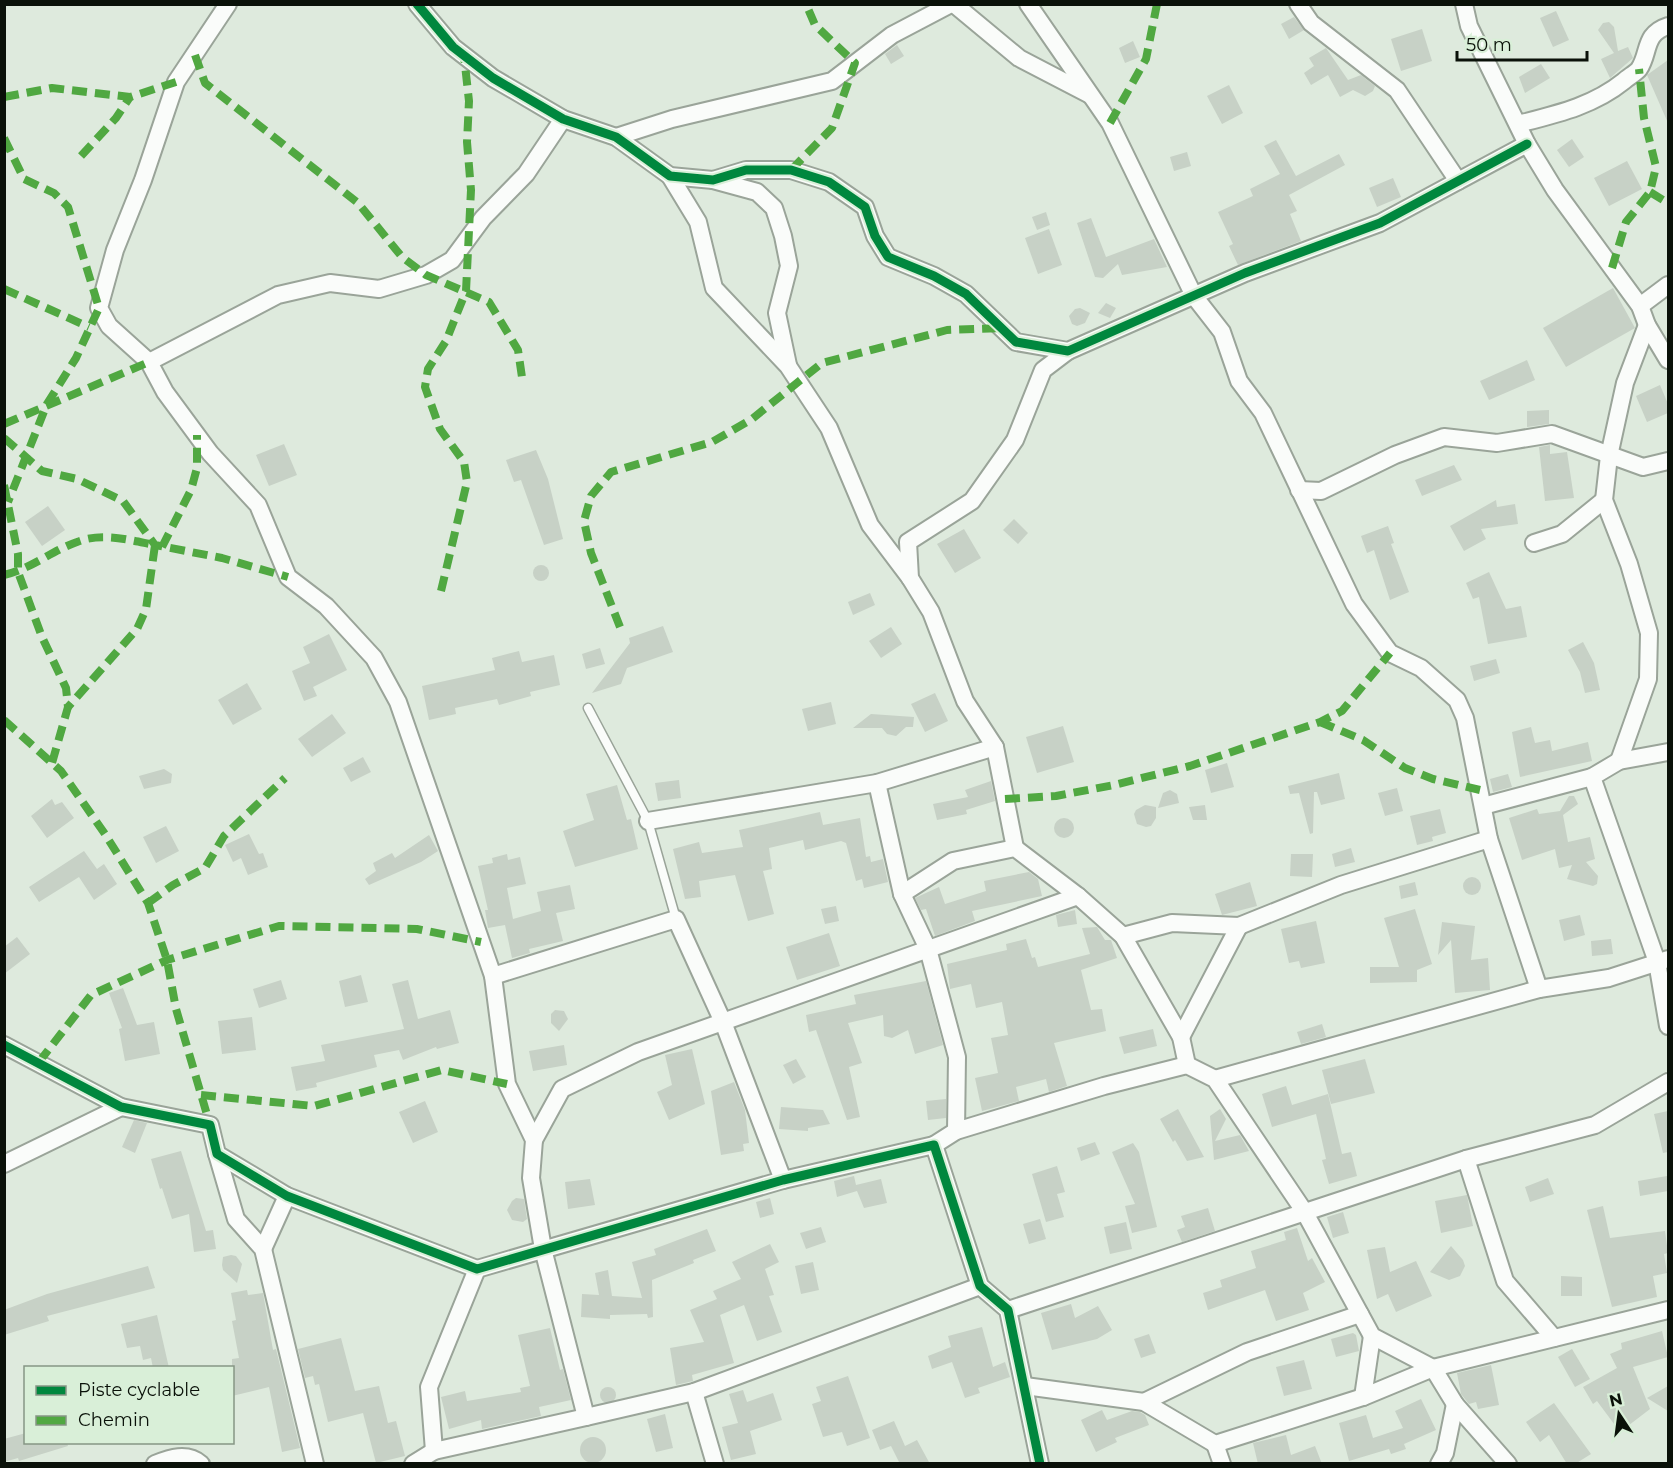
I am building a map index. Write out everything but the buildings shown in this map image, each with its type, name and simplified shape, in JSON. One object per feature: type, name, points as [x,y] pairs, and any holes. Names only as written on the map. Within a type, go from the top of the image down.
[{"type":"street","points":[[228,4],[176,82],[143,180],[115,250],[99,308],[109,326],[149,362],[165,392],[210,453],[258,506],[288,577],[326,606],[374,658],[398,702],[493,976],[507,1084],[534,1140]]},
{"type":"street","points":[[417,4],[453,47],[493,78],[563,119],[616,137],[670,176],[698,222],[714,288],[788,366],[829,428],[870,525],[910,578],[931,612],[965,701],[995,747],[1015,848],[1078,896],[1123,936],[1180,1037],[1186,1065]]},
{"type":"street","points":[[616,137],[672,119],[832,81],[892,35],[953,4],[1019,58],[1093,97]]},
{"type":"street","points":[[1028,4],[1093,97],[1125,152],[1194,296],[1222,332],[1239,381],[1263,413],[1354,604],[1390,653],[1421,668],[1457,700],[1465,718],[1489,839],[1539,989]]},
{"type":"street","points":[[1298,4],[1311,23],[1397,90],[1458,181]]},
{"type":"street","points":[[1464,4],[1469,26],[1527,144],[1555,190],[1640,306],[1647,325],[1668,360]]},
{"type":"street","points":[[1518,124],[1572,110],[1606,96],[1639,69],[1646,44],[1661,28],[1668,26]]},
{"type":"street","points":[[149,362],[278,296],[330,283],[380,289],[426,275],[452,260],[483,218],[526,174],[563,119]]},
{"type":"street","points":[[910,578],[908,542],[972,501],[1015,440],[1043,370],[1068,351],[1245,273],[1380,223],[1527,144]]},
{"type":"street","points":[[713,180],[746,170],[791,170],[829,182],[865,207],[875,236],[888,257],[934,276],[966,294],[1016,342],[1068,351]]},
{"type":"street","points":[[670,176],[713,180],[757,192],[774,208],[789,266],[777,313],[788,366]]},
{"type":"street","points":[[1640,306],[1668,285]]},
{"type":"street","points":[[1619,761],[1648,679],[1649,633],[1629,564],[1604,500],[1609,456],[1625,383],[1647,325]]},
{"type":"street","points":[[1299,490],[1321,491],[1395,455],[1444,436],[1497,443],[1552,434],[1643,467],[1668,461]]},
{"type":"street","points":[[1534,543],[1562,534],[1604,500]]},
{"type":"street","points":[[648,821],[877,783],[995,747]]},
{"type":"street","points":[[1484,806],[1592,777],[1619,761],[1668,752]]},
{"type":"street","points":[[1592,777],[1663,960],[1668,1026]]},
{"type":"street","points":[[877,783],[902,894],[928,949],[957,1057],[956,1131]]},
{"type":"street","points":[[1123,936],[1172,923],[1239,926],[1341,885],[1489,839]]},
{"type":"street","points":[[902,894],[953,861],[1015,848]]},
{"type":"street","points":[[586,1417],[543,1249],[531,1178],[534,1140],[562,1089],[638,1052],[1078,896]]},
{"type":"street","points":[[493,976],[676,919],[723,1022],[783,1180]]},
{"type":"street","points":[[1180,1037],[1239,926]]},
{"type":"street","points":[[1215,1079],[1539,989],[1609,978],[1663,960]]},
{"type":"street","points":[[4,1045],[121,1107],[210,1125],[236,1219],[263,1249],[315,1464]]},
{"type":"street","points":[[217,1154],[287,1196],[477,1269],[783,1180],[934,1144],[956,1131],[1104,1086],[1186,1065],[1215,1079],[1304,1211],[1372,1336],[1433,1368],[1455,1404],[1508,1464]]},
{"type":"street","points":[[1008,1310],[1466,1159],[1595,1125],[1668,1082]]},
{"type":"street","points":[[4,1164],[121,1107]]},
{"type":"street","points":[[934,1144],[980,1286],[1008,1310],[1040,1464]]},
{"type":"street","points":[[1466,1159],[1505,1281],[1554,1338]]},
{"type":"street","points":[[263,1249],[287,1196]]},
{"type":"street","points":[[434,1451],[429,1387],[477,1269]]},
{"type":"street","points":[[413,1464],[434,1451],[694,1392],[980,1286]]},
{"type":"street","points":[[1215,1444],[1364,1398],[1433,1368],[1668,1310]]},
{"type":"street","points":[[1144,1402],[1247,1352],[1360,1314]]},
{"type":"street","points":[[1364,1398],[1372,1336]]},
{"type":"street","points":[[1025,1386],[1144,1402],[1215,1444],[1222,1464]]},
{"type":"street","points":[[694,1392],[715,1464]]},
{"type":"street","points":[[1439,1464],[1445,1454],[1455,1404]]},
{"type":"street","points":[[155,1464],[170,1458],[190,1457],[201,1464]]},
{"type":"lane","points":[[588,708],[648,821],[676,919]]},
{"type":"marked path","points":[[791,170],[832,128],[855,63],[815,25],[806,4]]},
{"type":"marked path","points":[[1110,123],[1146,59],[1157,4]]},
{"type":"marked path","points":[[195,55],[205,83],[358,203],[402,257],[426,275],[489,302],[518,350],[523,384]]},
{"type":"marked path","points":[[441,591],[467,482],[464,462],[440,429],[425,387],[428,369],[446,341],[466,291],[471,190],[467,142],[469,101],[464,56]]},
{"type":"marked path","points":[[1612,268],[1626,222],[1650,192],[1656,167],[1644,118],[1639,69]]},
{"type":"marked path","points":[[4,97],[52,88],[130,97],[176,82]]},
{"type":"marked path","points":[[81,156],[116,118],[130,97]]},
{"type":"marked path","points":[[4,138],[24,179],[54,193],[68,207],[99,308],[76,358],[47,404],[8,502]]},
{"type":"marked path","points":[[1650,192],[1668,203]]},
{"type":"marked path","points":[[4,289],[89,327]]},
{"type":"marked path","points":[[620,627],[591,553],[584,521],[591,496],[611,472],[712,442],[752,419],[822,363],[947,330],[1001,328]]},
{"type":"marked path","points":[[4,424],[149,362]]},
{"type":"marked path","points":[[162,547],[191,490],[197,468],[197,435]]},
{"type":"marked path","points":[[4,438],[42,471],[77,479],[123,501],[155,545],[222,558],[288,577]]},
{"type":"marked path","points":[[4,485],[18,554],[18,572],[42,637],[66,688],[68,707],[52,763]]},
{"type":"marked path","points":[[4,575],[23,569],[86,539],[106,537],[155,545],[146,609],[137,629],[68,707]]},
{"type":"marked path","points":[[1005,799],[1056,796],[1114,785],[1190,766],[1320,722],[1342,711],[1390,653]]},
{"type":"marked path","points":[[4,720],[61,771],[105,834],[148,903],[167,960],[176,1009],[210,1125]]},
{"type":"marked path","points":[[1320,722],[1363,740],[1405,768],[1433,779],[1480,790]]},
{"type":"marked path","points":[[148,903],[173,885],[205,868],[224,836],[285,778]]},
{"type":"marked path","points":[[39,1062],[91,995],[167,960],[279,926],[417,929],[481,942]]},
{"type":"marked path","points":[[201,1095],[314,1106],[442,1070],[507,1084]]},
{"type":"cycle path","points":[[417,4],[453,47],[493,78],[563,119],[616,137],[670,176],[713,180],[746,170],[791,170],[829,182],[865,207],[875,236],[888,257],[934,276],[966,294],[1016,342],[1068,351],[1245,273],[1380,223],[1527,144]]},
{"type":"cycle path","points":[[4,1045],[121,1107],[210,1125],[217,1154],[287,1196],[477,1269],[783,1180],[934,1145],[980,1286],[1008,1310],[1040,1464]]}]
